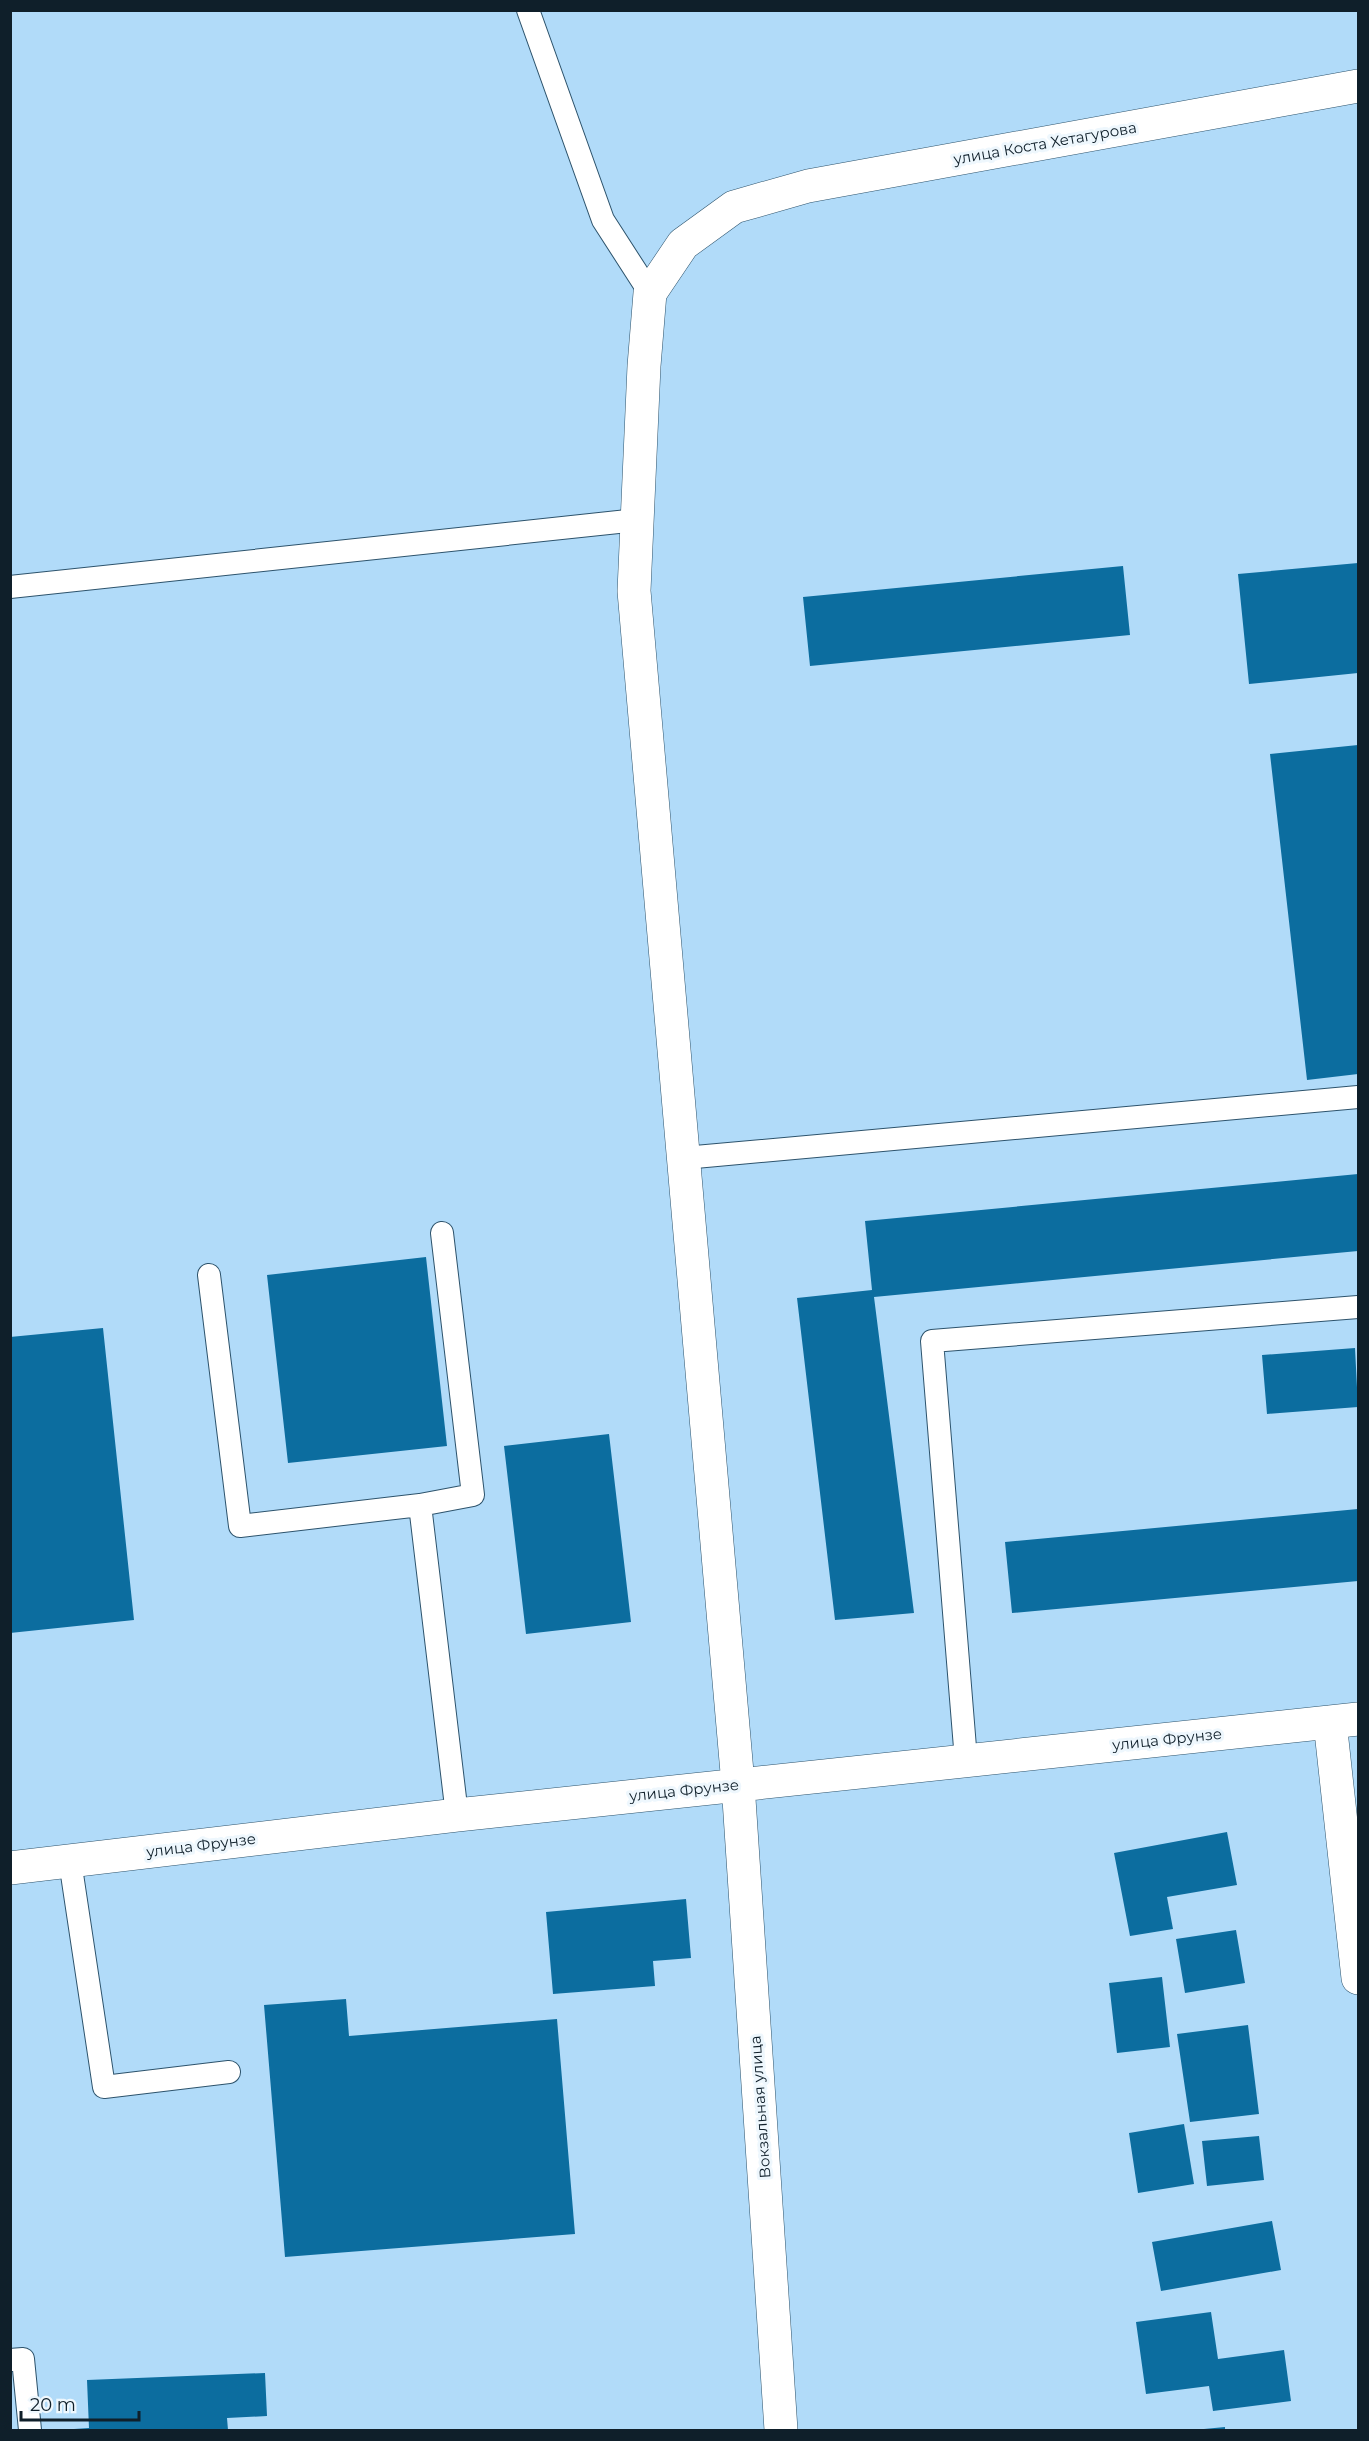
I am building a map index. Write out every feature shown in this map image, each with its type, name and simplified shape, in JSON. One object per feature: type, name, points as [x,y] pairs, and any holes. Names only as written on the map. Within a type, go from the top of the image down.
[{"type":"street","name":"улица Коста Хетагурова","points":[[650,293],[683,244],[734,207],[808,186],[1359,86]]},
{"type":"street","name":"Вокзальная улица","points":[[650,293],[634,591],[738,1784],[781,2430]]},
{"type":"street","name":"улица Фрунзе","points":[[10,1868],[738,1784],[1344,1721]]},
{"type":"street","points":[[1344,1721],[1359,1978]]},
{"type":"lane","points":[[528,10],[603,220],[650,293]]},
{"type":"lane","points":[[10,587],[637,520]]},
{"type":"lane","points":[[684,1158],[1359,1097]]},
{"type":"lane","points":[[209,1275],[240,1526],[420,1505],[473,1495],[442,1233]]},
{"type":"lane","points":[[966,1760],[932,1341],[1359,1307]]},
{"type":"lane","points":[[420,1505],[457,1815]]},
{"type":"lane","points":[[70,1860],[104,2087],[229,2072]]},
{"type":"lane","points":[[10,2360],[23,2360],[30,2430]]},
{"type":"building","points":[[1358,563],[1358,673],[1249,684],[1238,574]]},
{"type":"building","points":[[1123,566],[1130,635],[810,666],[803,597]]},
{"type":"building","points":[[1358,745],[1358,1074],[1307,1080],[1270,754]]},
{"type":"building","points":[[1358,1174],[1358,1251],[874,1297],[914,1613],[835,1620],[797,1298],[872,1290],[865,1221]]},
{"type":"building","points":[[426,1257],[447,1446],[288,1463],[267,1275]]},
{"type":"building","points":[[103,1328],[134,1620],[10,1633],[10,1337]]},
{"type":"building","points":[[1355,1348],[1358,1407],[1267,1414],[1262,1355]]},
{"type":"building","points":[[609,1434],[631,1622],[526,1634],[504,1446]]},
{"type":"building","points":[[1358,1509],[1358,1581],[1012,1613],[1005,1542]]},
{"type":"building","points":[[1227,1832],[1237,1885],[1167,1897],[1173,1929],[1130,1936],[1114,1853]]},
{"type":"building","points":[[686,1899],[691,1958],[653,1961],[655,1986],[553,1994],[546,1912]]},
{"type":"building","points":[[1236,1930],[1245,1983],[1185,1993],[1176,1939]]},
{"type":"building","points":[[1162,1977],[1170,2047],[1117,2053],[1109,1983]]},
{"type":"building","points":[[346,1999],[349,2036],[557,2019],[575,2234],[285,2257],[264,2005]]},
{"type":"building","points":[[1248,2025],[1259,2114],[1190,2122],[1177,2034]]},
{"type":"building","points":[[1184,2124],[1194,2184],[1138,2193],[1129,2133]]},
{"type":"building","points":[[1259,2136],[1264,2180],[1207,2186],[1202,2141]]},
{"type":"building","points":[[1272,2221],[1281,2270],[1161,2291],[1152,2242]]},
{"type":"building","points":[[1211,2312],[1218,2359],[1284,2350],[1291,2401],[1213,2411],[1209,2386],[1146,2394],[1136,2322]]},
{"type":"building","points":[[265,2373],[267,2416],[227,2418],[228,2430],[74,2430],[89,2428],[87,2380]]},
{"type":"building","points":[[1225,2427],[1225,2430],[1204,2430],[1204,2429]]}]
